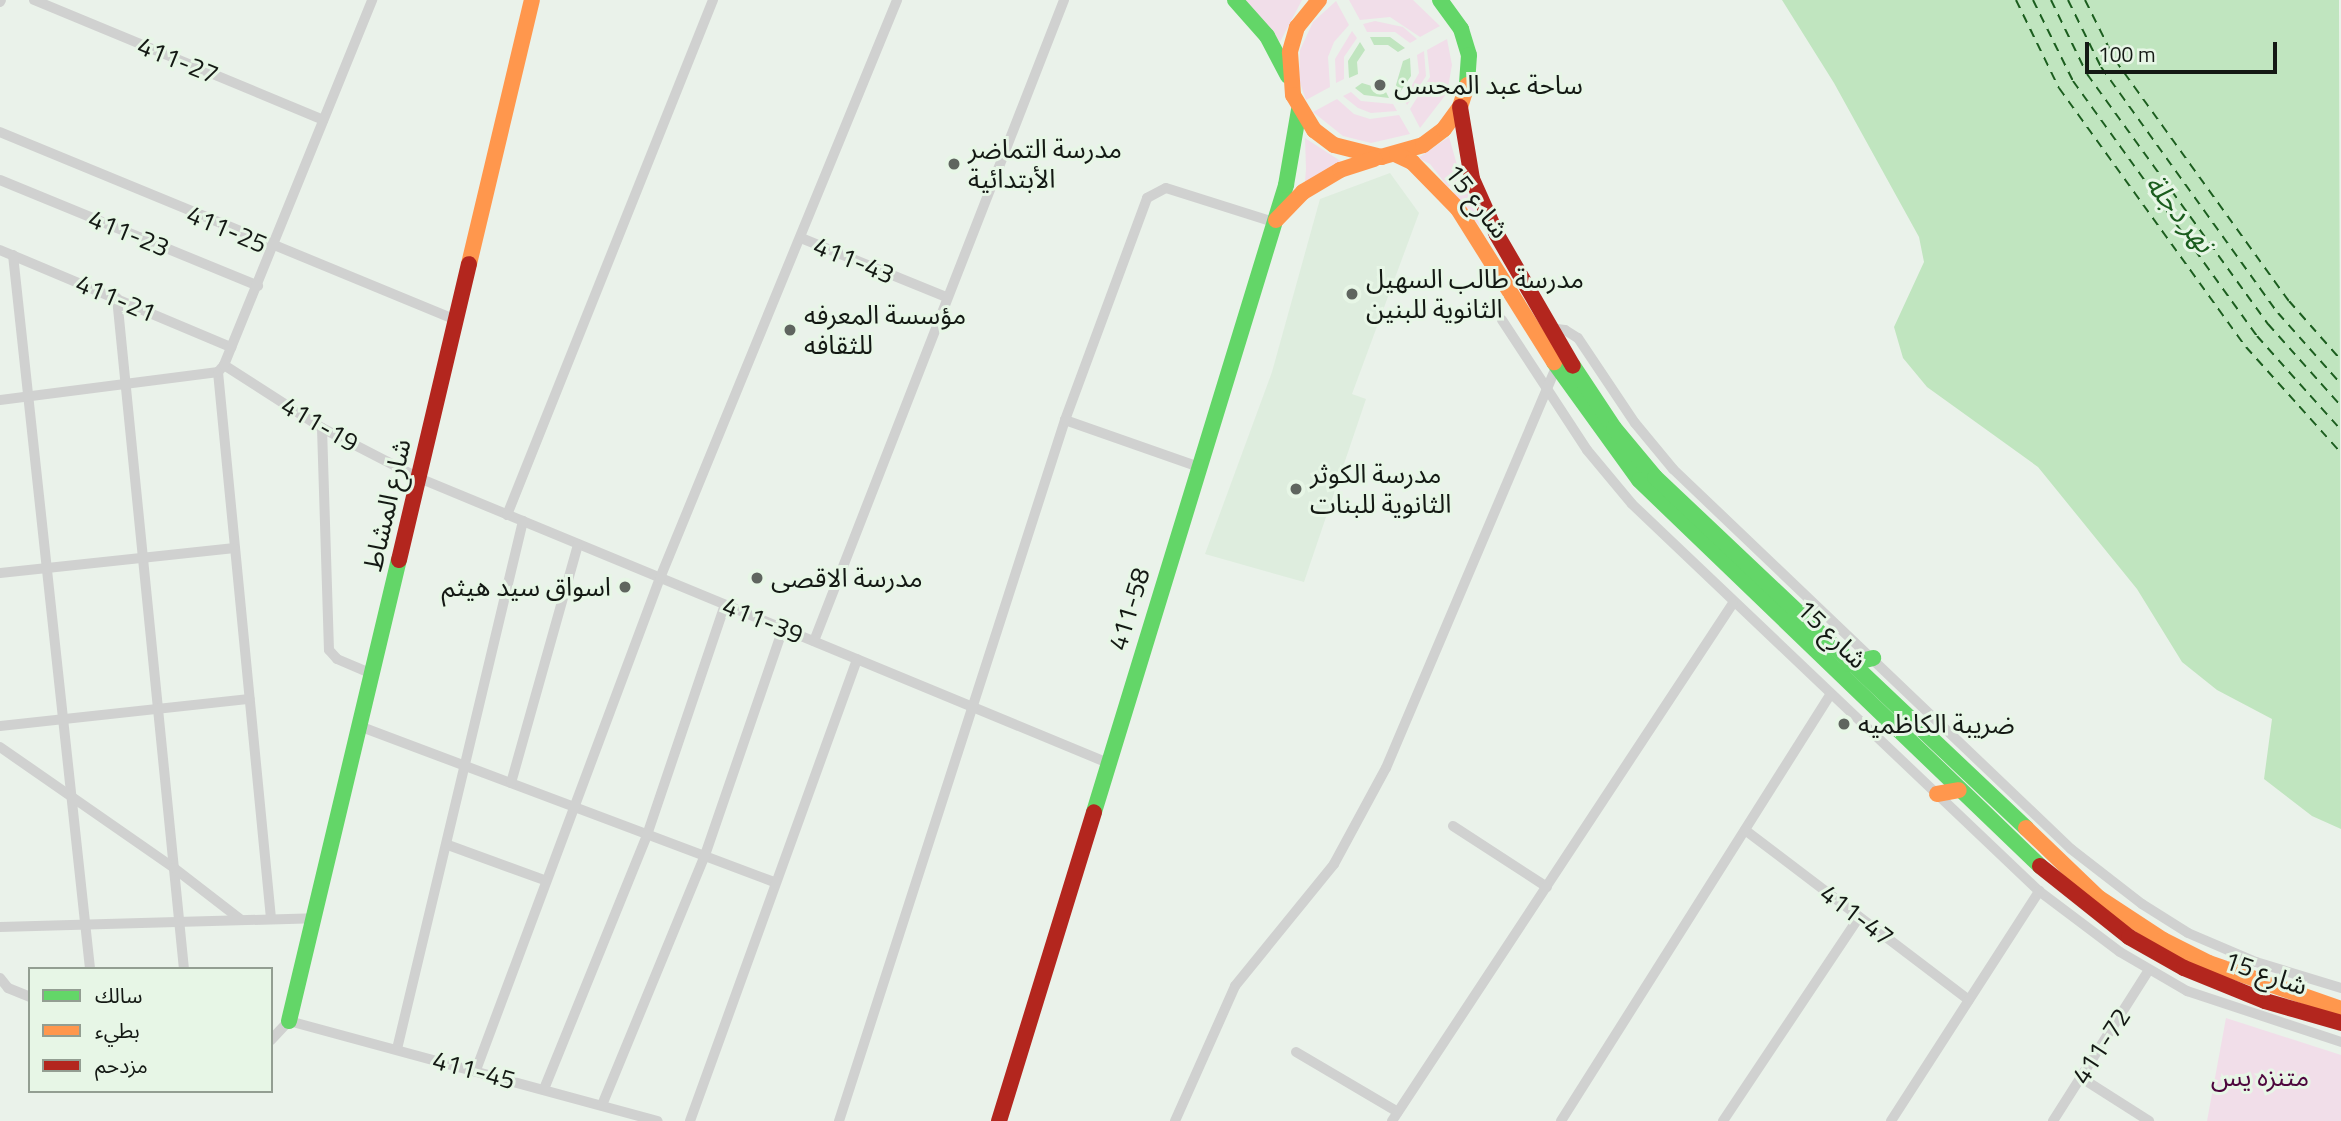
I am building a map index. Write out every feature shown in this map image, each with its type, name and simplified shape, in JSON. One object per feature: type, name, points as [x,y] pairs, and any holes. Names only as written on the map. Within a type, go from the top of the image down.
[{"type":"street","name":"411-27","points":[[34,0],[323,120]]},
{"type":"street","points":[[271,918],[235,548],[221,369],[258,286],[372,0]]},
{"type":"street","name":"شارع المشاط","points":[[289,1021],[532,0]]},
{"type":"street","points":[[507,515],[713,0]]},
{"type":"street","points":[[476,1070],[571,806],[660,578],[897,0]]},
{"type":"street","points":[[814,641],[946,297],[1065,0]]},
{"type":"street","points":[[1236,0],[1267,36],[1289,78],[1299,110],[1334,145],[1357,154],[1389,156]]},
{"type":"street","points":[[1289,78],[1290,52],[1297,27],[1319,0]]},
{"type":"street","points":[[839,1121],[1065,420],[1147,198],[1166,188],[1274,222],[1303,192],[1340,170],[1423,145],[1444,129],[1460,107],[1468,81],[1469,55],[1461,29],[1441,0]]},
{"type":"street","name":"شارع 15","points":[[1460,107],[1462,139],[1479,198],[1549,328],[1641,461],[2060,866],[2120,913],[2209,963],[2341,1009]]},
{"type":"street","name":"411-58","points":[[999,1121],[1274,222],[1295,148],[1299,110]]},
{"type":"street","name":"411-25","points":[[0,132],[273,248],[456,320]]},
{"type":"street","name":"شارع 15","points":[[1389,156],[1412,162],[1458,209],[1596,426],[1639,480],[1959,790],[2076,898],[2129,937],[2210,980],[2341,1023]]},
{"type":"street","name":"411-23","points":[[0,180],[258,286]]},
{"type":"street","name":"411-43","points":[[801,238],[946,297]]},
{"type":"street","name":"411-21","points":[[0,250],[231,347]]},
{"type":"street","points":[[13,255],[90,967]]},
{"type":"street","points":[[117,298],[184,967]]},
{"type":"street","points":[[1502,320],[1548,391],[1616,486],[1732,603],[2039,891],[2149,970],[2227,1008],[2341,1042]]},
{"type":"street","points":[[1549,328],[1565,330],[1578,338],[1662,457],[1803,597],[1873,659],[2050,831],[2142,904],[2233,953],[2341,988]]},
{"type":"street","points":[[1175,1121],[1235,986],[1334,863],[1386,768],[1557,365]]},
{"type":"street","points":[[0,400],[221,369]]},
{"type":"street","name":"411-19","points":[[221,369],[322,428],[419,478]]},
{"type":"street","points":[[1065,420],[1199,467]]},
{"type":"street","points":[[322,428],[329,650],[337,659],[372,674]]},
{"type":"street","name":"411-39","points":[[419,478],[1108,762]]},
{"type":"street","points":[[397,1049],[467,767],[523,521]]},
{"type":"street","points":[[511,783],[579,544]]},
{"type":"street","points":[[0,573],[235,548]]},
{"type":"street","points":[[1296,1052],[1395,1117],[1732,603]]},
{"type":"street","points":[[544,1089],[647,835],[725,605]]},
{"type":"street","points":[[601,1105],[704,858],[783,629]]},
{"type":"street","points":[[690,1121],[773,882],[857,659]]},
{"type":"street","points":[[1849,664],[1873,659]]},
{"type":"street","points":[[1561,1121],[1830,695]]},
{"type":"street","points":[[0,726],[250,699]]},
{"type":"street","points":[[359,726],[773,882]]},
{"type":"street","points":[[0,747],[174,868],[240,919]]},
{"type":"street","points":[[1937,794],[1959,790]]},
{"type":"street","points":[[1453,826],[1547,887]]},
{"type":"street","name":"411-47","points":[[1745,831],[1969,1000]]},
{"type":"street","points":[[448,845],[544,880]]},
{"type":"street","points":[[1891,1121],[2039,891]]},
{"type":"street","points":[[1723,1121],[1859,917]]},
{"type":"street","points":[[0,927],[314,918]]},
{"type":"street","name":"411-72","points":[[2053,1121],[2149,970]]},
{"type":"street","points":[[0,978],[8,988],[28,996]]},
{"type":"street","points":[[273,1038],[289,1021]]},
{"type":"street","name":"411-45","points":[[289,1021],[658,1121]]},
{"type":"street","points":[[2080,1077],[2148,1121]]},
{"type":"shaded area","points":[[1390,173],[1419,213],[1352,394],[1366,399],[1304,582],[1205,554],[1272,372],[1320,199]]},
{"type":"green space","points":[[1245,0],[1302,0],[1280,42]]},
{"type":"green space","points":[[1349,0],[1413,0],[1440,26],[1420,37],[1390,17],[1360,20]]},
{"type":"green space","points":[[1336,1],[1349,25],[1334,42],[1328,57],[1330,87],[1306,100],[1299,80],[1300,50],[1313,22]]},
{"type":"green space","points":[[1375,21],[1403,27],[1417,39],[1410,43],[1395,32],[1367,32],[1363,24]]},
{"type":"green space","points":[[1352,31],[1357,38],[1344,57],[1344,79],[1336,83],[1335,59]]},
{"type":"green space","points":[[1447,39],[1452,65],[1447,93],[1420,128],[1410,109],[1430,77],[1427,50]]},
{"type":"green space","points":[[1424,51],[1426,76],[1407,105],[1404,99],[1419,73],[1417,55]]},
{"type":"green space","points":[[1351,92],[1361,101],[1393,104],[1397,111],[1371,113],[1358,108],[1343,96]]},
{"type":"green space","points":[[1337,99],[1354,114],[1370,119],[1399,115],[1410,134],[1371,143],[1343,136],[1313,112]]},
{"type":"green space","points":[[1449,137],[1461,179],[1448,187],[1430,164],[1418,158]]},
{"type":"green space","points":[[1305,138],[1342,162],[1305,182]]},
{"type":"green space","points":[[1464,185],[1481,228],[1453,193]]},
{"type":"green space","name":"متنزه يس","points":[[2226,1018],[2341,1055],[2341,1121],[2207,1121]]},
{"type":"water","name":"نهر دجلة","points":[[1782,0],[2339,0],[2341,829],[2312,816],[2264,779],[2272,719],[2217,690],[2182,662],[2137,589],[2038,467],[1927,387],[1903,358],[1894,327],[1924,262],[1919,237],[1834,83]]},
{"type":"water","points":[[1370,37],[1390,37],[1405,48],[1398,52],[1388,45],[1374,45]]},
{"type":"water","points":[[1360,42],[1365,50],[1357,62],[1358,74],[1349,78],[1348,61]]},
{"type":"water","points":[[1410,58],[1411,76],[1400,92],[1396,85],[1403,61]]},
{"type":"water","points":[[1362,83],[1385,90],[1389,98],[1364,95],[1355,88]]},
{"type":"ferry route","points":[[2016,0],[2059,88],[2246,347],[2341,453]]},
{"type":"ferry route","points":[[2033,0],[2073,81],[2257,336],[2341,430]]},
{"type":"ferry route","points":[[2051,0],[2087,74],[2268,324],[2341,406]]},
{"type":"ferry route","points":[[2068,0],[2101,67],[2278,313],[2341,384]]},
{"type":"ferry route","points":[[2085,0],[2115,60],[2289,301],[2341,360]]},
{"type":"traffic: fast","points":[[1235,0],[1267,36],[1288,76]]},
{"type":"traffic: fast","points":[[1440,0],[1461,29],[1469,55],[1467,85]]},
{"type":"traffic: fast","points":[[1094,812],[1286,185],[1299,110]]},
{"type":"traffic: fast","points":[[1554,362],[1639,480],[2040,866]]},
{"type":"traffic: fast","points":[[1573,366],[1614,428],[1655,477],[2026,828]]},
{"type":"traffic: fast","points":[[289,1021],[399,560]]},
{"type":"traffic: fast","points":[[1849,664],[1873,658]]},
{"type":"traffic: slow","points":[[469,264],[532,0]]},
{"type":"traffic: slow","points":[[1319,0],[1297,27],[1290,52],[1293,95],[1314,130],[1334,145],[1381,157],[1423,145],[1444,129],[1460,107],[1467,85]]},
{"type":"traffic: slow","points":[[1397,155],[1412,162],[1458,209],[1554,362]]},
{"type":"traffic: slow","points":[[1276,220],[1303,192],[1340,170],[1374,159]]},
{"type":"traffic: slow","points":[[1937,794],[1959,790]]},
{"type":"traffic: slow","points":[[2026,828],[2099,898],[2163,940],[2209,963],[2341,1009]]},
{"type":"traffic: jam","points":[[1460,107],[1472,179],[1497,235],[1573,366]]},
{"type":"traffic: jam","points":[[399,560],[469,264]]},
{"type":"traffic: jam","points":[[999,1121],[1094,812]]},
{"type":"traffic: jam","points":[[2040,866],[2129,937],[2184,968],[2265,1001],[2341,1023]]},
{"type":"place","name":"ساحة عبد المحسن","points":[[1380,85]]},
{"type":"place","name":"مدرسة التماضر الأبتدائية","points":[[954,164]]},
{"type":"place","name":"مدرسة طالب السهيل الثانوية للبنين","points":[[1352,294]]},
{"type":"place","name":"مؤسسة المعرفه للثقافه","points":[[790,330]]},
{"type":"place","name":"مدرسة الكوثر الثانوية للبنات","points":[[1296,489]]},
{"type":"place","name":"مدرسة الاقصى","points":[[757,578]]},
{"type":"place","name":"اسواق سيد هيثم","points":[[625,587]]},
{"type":"place","name":"ضريبة الكاظميه","points":[[1844,724]]}]
